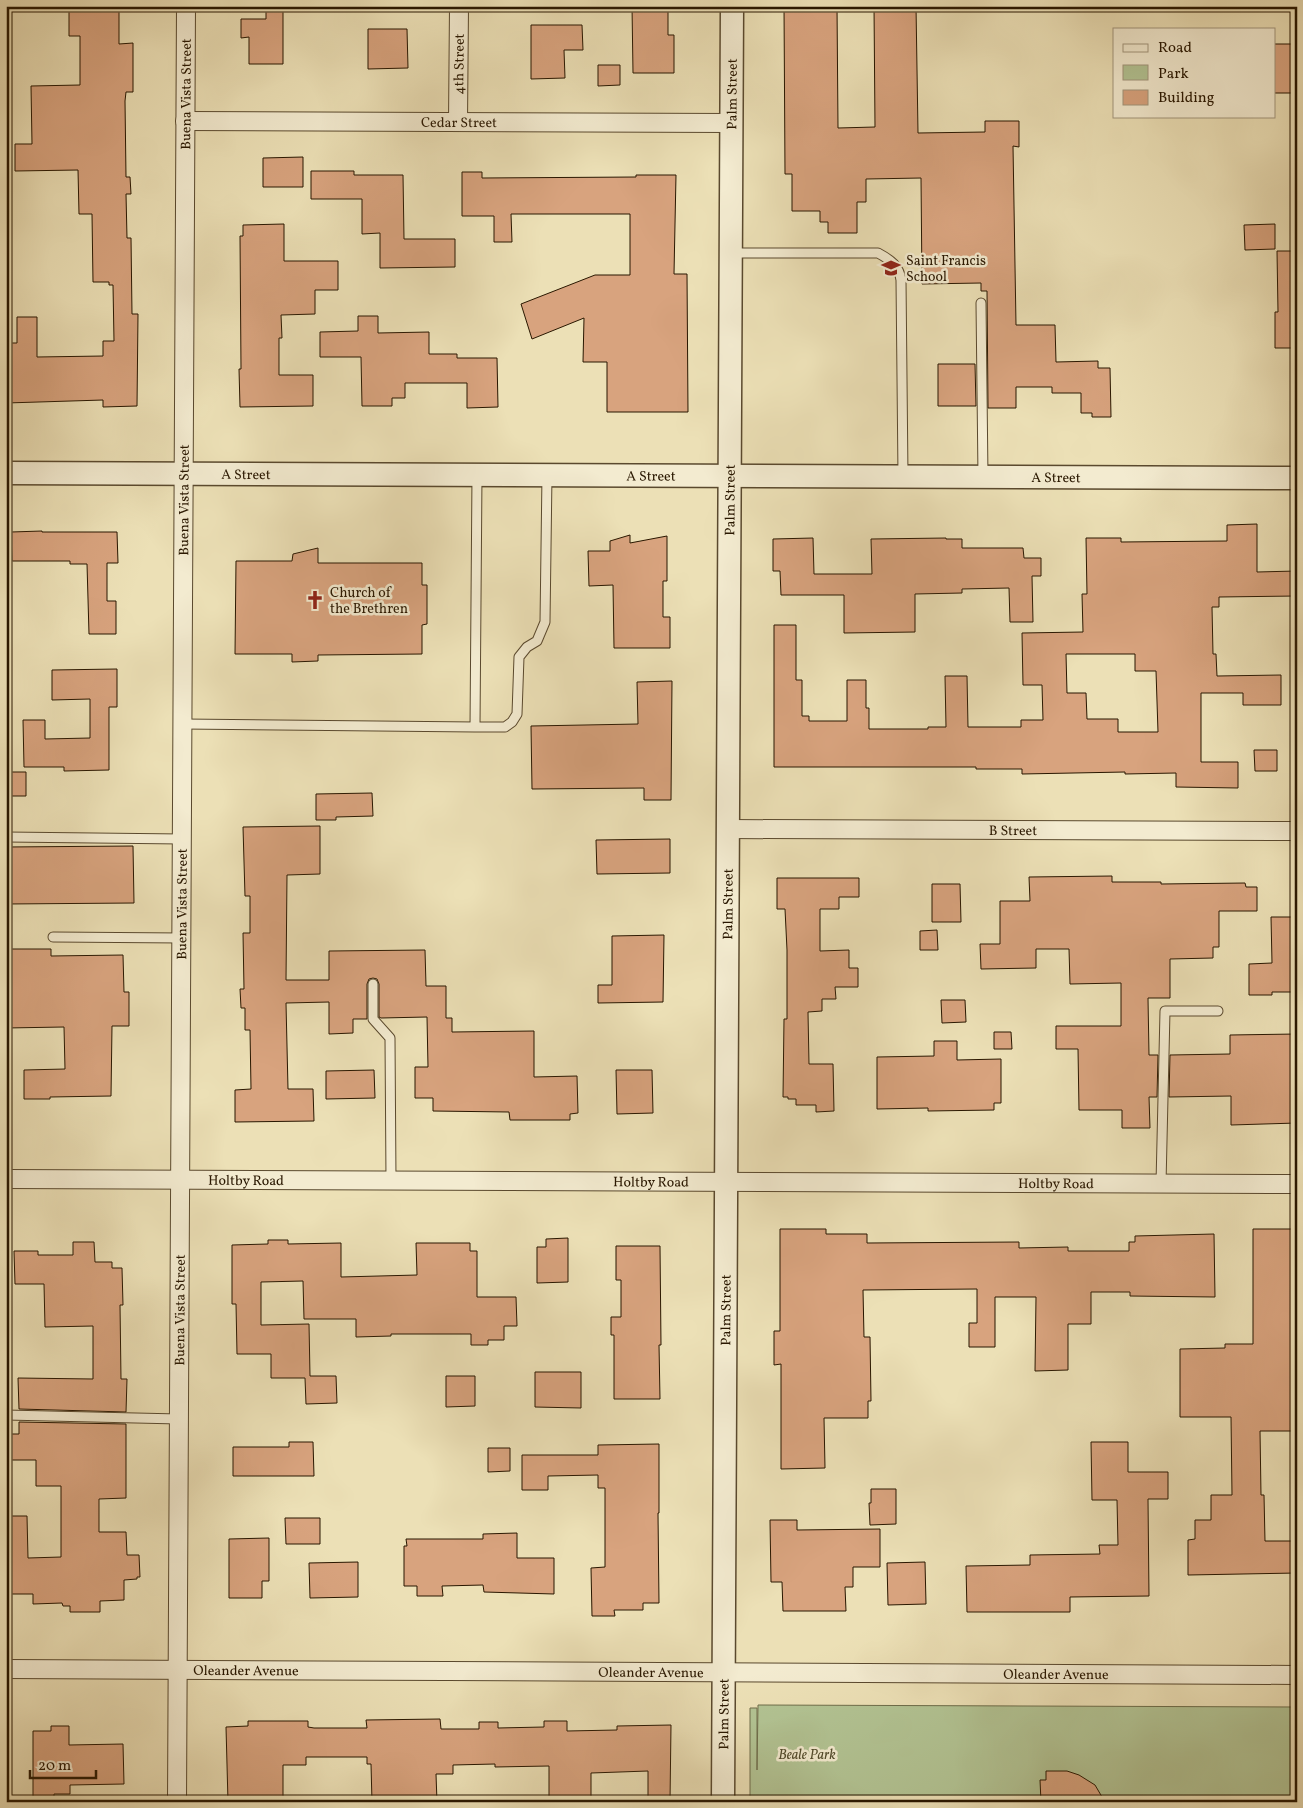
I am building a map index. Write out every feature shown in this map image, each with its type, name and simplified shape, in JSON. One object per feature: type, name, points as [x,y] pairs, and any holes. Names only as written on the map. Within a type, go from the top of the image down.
[{"type":"street","name":"Buena Vista Street","points":[[177,1802],[186,6]]},
{"type":"street","name":"4th Street","points":[[458,122],[459,6]]},
{"type":"street","name":"Palm Street","points":[[724,1802],[732,6]]},
{"type":"street","name":"Cedar Street","points":[[185,120],[732,123]]},
{"type":"street","name":"A Street","points":[[6,473],[1297,478]]},
{"type":"street","name":"B Street","points":[[728,829],[1297,831]]},
{"type":"street","name":"Holtby Road","points":[[6,1178],[1297,1184]]},
{"type":"street","name":"Oleander Avenue","points":[[6,1669],[1297,1675]]},
{"type":"lane","points":[[731,253],[878,254],[891,260],[899,270],[901,280],[903,477]]},
{"type":"lane","points":[[980,303],[983,477]]},
{"type":"lane","points":[[475,727],[477,475]]},
{"type":"lane","points":[[183,724],[505,727],[512,722],[516,714],[519,657],[527,647],[537,641],[546,622],[547,475]]},
{"type":"lane","points":[[6,837],[182,839]]},
{"type":"lane","points":[[53,937],[182,938]]},
{"type":"lane","points":[[374,984],[373,1019],[390,1038],[390,1180]]},
{"type":"lane","points":[[1161,1184],[1165,1011],[1218,1012]]},
{"type":"lane","points":[[6,1415],[179,1419]]},
{"type":"green space","name":"Beale Park","points":[[758,1705],[1297,1707],[1297,1802],[750,1802],[750,1708],[757,1708],[757,1770]]},
{"type":"building","points":[[69,6],[119,6],[119,44],[133,43],[133,92],[126,92],[125,101],[126,177],[130,177],[131,194],[126,194],[127,238],[131,238],[132,314],[138,314],[137,406],[103,407],[103,400],[6,403],[6,343],[17,343],[17,317],[37,317],[37,357],[103,356],[103,341],[114,341],[113,285],[109,285],[109,282],[93,282],[92,214],[79,214],[78,170],[15,171],[15,144],[32,144],[31,86],[80,85],[80,36],[69,36]]},
{"type":"building","points":[[266,6],[283,6],[283,64],[249,64],[249,37],[241,38],[241,19],[266,19]]},
{"type":"building","points":[[632,6],[668,6],[668,35],[674,35],[674,73],[633,73]]},
{"type":"building","points":[[784,6],[837,6],[838,128],[875,127],[874,6],[916,6],[918,133],[985,132],[985,121],[1019,121],[1019,147],[1013,146],[1016,325],[1055,325],[1056,362],[1098,361],[1098,368],[1110,368],[1111,417],[1092,417],[1092,413],[1081,413],[1081,393],[1052,393],[1052,387],[1016,387],[1016,408],[988,408],[987,291],[981,291],[981,283],[922,284],[921,178],[866,179],[866,202],[857,202],[857,233],[828,233],[828,222],[820,222],[820,211],[792,211],[792,174],[785,174]]},
{"type":"building","points":[[531,25],[582,25],[583,50],[564,50],[565,78],[531,79]]},
{"type":"building","points":[[368,29],[407,29],[408,68],[368,69]]},
{"type":"building","points":[[1276,44],[1297,44],[1297,93],[1276,93]]},
{"type":"building","points":[[598,65],[620,65],[620,85],[598,86]]},
{"type":"building","points":[[303,157],[303,187],[263,187],[263,158]]},
{"type":"building","points":[[311,171],[354,171],[354,175],[403,175],[404,239],[455,239],[455,267],[380,268],[380,233],[362,234],[362,199],[311,199]]},
{"type":"building","points":[[462,172],[482,172],[482,178],[676,175],[674,274],[687,274],[688,412],[607,412],[607,362],[583,362],[584,318],[532,339],[521,304],[595,275],[630,275],[630,214],[511,214],[512,242],[494,242],[494,216],[462,216]]},
{"type":"building","points":[[284,224],[284,261],[338,261],[338,290],[315,290],[315,314],[281,315],[282,338],[279,338],[279,375],[313,375],[313,406],[240,407],[240,236],[243,236],[243,225]]},
{"type":"building","points":[[1275,224],[1275,249],[1245,250],[1244,225]]},
{"type":"building","points":[[1277,251],[1297,251],[1297,348],[1275,348],[1275,312],[1278,312]]},
{"type":"building","points":[[358,316],[378,316],[378,333],[429,332],[429,354],[457,354],[457,358],[497,358],[498,407],[467,408],[467,383],[405,383],[405,398],[392,398],[392,406],[362,406],[361,357],[320,357],[320,332],[358,331]]},
{"type":"building","points":[[938,364],[975,364],[976,406],[938,406]]},
{"type":"building","points":[[1257,524],[1257,572],[1297,571],[1297,596],[1219,597],[1219,607],[1212,607],[1213,654],[1216,654],[1217,676],[1281,675],[1281,705],[1243,705],[1243,693],[1201,693],[1201,762],[1238,762],[1238,788],[1176,787],[1176,773],[1022,774],[1022,769],[976,769],[976,767],[774,767],[774,625],[796,625],[796,680],[802,680],[802,716],[809,716],[809,721],[847,721],[847,680],[866,680],[866,708],[869,708],[869,729],[928,729],[928,727],[946,727],[945,676],[967,676],[968,727],[1021,727],[1021,720],[1043,720],[1042,685],[1023,685],[1022,633],[1083,632],[1082,594],[1087,594],[1086,538],[1121,538],[1121,542],[1227,541],[1227,525]],"holes":[[[1066,654],[1135,654],[1135,671],[1156,671],[1158,732],[1118,732],[1118,719],[1087,719],[1086,693],[1067,693]]]},
{"type":"building","points":[[11,532],[117,532],[118,563],[107,563],[107,601],[116,601],[116,634],[89,634],[87,564],[70,564],[70,561],[12,561]]},
{"type":"building","points":[[630,535],[630,543],[667,536],[667,581],[663,581],[663,617],[670,617],[670,648],[614,648],[613,585],[589,586],[588,551],[610,551],[610,541]]},
{"type":"building","points":[[813,538],[814,574],[872,574],[871,539],[946,538],[962,539],[962,548],[1023,548],[1024,558],[1041,558],[1041,576],[1032,576],[1033,622],[1010,622],[1009,588],[962,589],[962,593],[915,594],[915,632],[844,633],[844,595],[781,595],[780,571],[773,571],[773,539]]},
{"type":"building","points":[[318,548],[318,563],[422,563],[422,585],[427,585],[427,624],[422,625],[422,654],[318,655],[318,661],[292,662],[292,654],[235,654],[236,561],[292,561],[293,554]]},
{"type":"building","points":[[117,669],[117,707],[109,707],[109,770],[64,771],[64,767],[24,767],[23,720],[45,720],[45,739],[90,738],[90,699],[52,700],[52,670]]},
{"type":"building","points":[[672,681],[671,800],[644,800],[644,788],[532,789],[531,726],[638,724],[637,682]]},
{"type":"building","points":[[1254,750],[1277,750],[1277,771],[1255,771]]},
{"type":"building","points":[[6,772],[26,772],[26,796],[6,796]]},
{"type":"building","points":[[372,793],[373,816],[336,817],[336,820],[316,820],[316,794]]},
{"type":"building","points":[[320,826],[320,874],[287,875],[286,980],[329,980],[329,951],[425,950],[426,986],[446,986],[446,1018],[452,1018],[452,1032],[534,1031],[534,1077],[577,1076],[578,1113],[570,1114],[570,1120],[510,1120],[509,1112],[433,1111],[433,1098],[415,1098],[415,1067],[428,1067],[427,1017],[379,1017],[379,984],[377,979],[373,978],[369,979],[367,984],[367,1019],[353,1019],[353,1033],[329,1034],[329,1002],[286,1003],[288,1089],[313,1089],[314,1121],[235,1122],[235,1090],[251,1089],[250,1030],[245,1030],[245,1008],[241,1008],[240,989],[244,989],[243,933],[250,933],[250,896],[245,896],[243,827]]},
{"type":"building","points":[[670,839],[670,873],[597,874],[596,840]]},
{"type":"building","points":[[133,846],[134,903],[6,904],[6,847]]},
{"type":"building","points":[[1112,876],[1112,882],[1161,882],[1161,884],[1245,883],[1246,887],[1257,887],[1257,911],[1219,911],[1219,947],[1213,947],[1213,958],[1170,959],[1170,998],[1148,998],[1149,1055],[1158,1055],[1157,1097],[1149,1097],[1150,1128],[1122,1128],[1122,1110],[1079,1110],[1078,1049],[1056,1049],[1056,1026],[1121,1026],[1121,983],[1070,984],[1069,949],[1036,949],[1036,968],[981,969],[980,944],[1000,944],[1000,901],[1030,901],[1029,877]]},
{"type":"building","points":[[777,878],[859,878],[859,897],[839,897],[839,909],[820,909],[820,951],[849,950],[849,968],[858,968],[858,987],[835,987],[836,999],[822,999],[822,1011],[808,1012],[809,1064],[833,1064],[834,1111],[816,1112],[816,1105],[796,1105],[796,1099],[783,1097],[784,1019],[787,1019],[787,950],[785,909],[777,909]]},
{"type":"building","points":[[932,884],[960,884],[961,922],[932,922]]},
{"type":"building","points":[[1271,917],[1297,917],[1297,992],[1272,992],[1272,995],[1249,995],[1249,964],[1272,963]]},
{"type":"building","points":[[937,930],[938,950],[920,950],[920,931]]},
{"type":"building","points":[[664,935],[663,1002],[598,1003],[598,985],[612,985],[612,936]]},
{"type":"building","points":[[6,949],[51,949],[51,956],[123,955],[124,992],[129,992],[129,1026],[112,1026],[111,1096],[24,1099],[24,1070],[65,1069],[64,1027],[6,1028]]},
{"type":"building","points":[[941,1000],[965,1000],[966,1022],[942,1023]]},
{"type":"building","points":[[994,1032],[1011,1032],[1012,1049],[994,1049]]},
{"type":"building","points":[[1297,1034],[1297,1123],[1231,1125],[1231,1096],[1169,1097],[1170,1055],[1230,1054],[1230,1035]]},
{"type":"building","points":[[934,1041],[957,1041],[957,1060],[1001,1059],[1001,1103],[994,1103],[994,1110],[928,1111],[928,1108],[877,1109],[877,1057],[934,1056]]},
{"type":"building","points":[[374,1070],[375,1098],[326,1099],[326,1071]]},
{"type":"building","points":[[616,1070],[652,1070],[653,1113],[617,1114]]},
{"type":"building","points":[[780,1229],[826,1229],[826,1234],[867,1234],[867,1243],[1019,1242],[1019,1248],[1068,1247],[1068,1251],[1129,1251],[1129,1242],[1135,1242],[1135,1236],[1214,1234],[1215,1297],[1130,1296],[1130,1292],[1091,1292],[1091,1324],[1068,1324],[1068,1370],[1035,1371],[1036,1297],[995,1297],[995,1347],[969,1347],[969,1323],[977,1323],[977,1289],[863,1290],[864,1337],[870,1337],[871,1401],[868,1401],[868,1418],[824,1418],[825,1468],[781,1469],[781,1364],[774,1365],[774,1331],[780,1331]]},
{"type":"building","points":[[1253,1229],[1297,1229],[1297,1319],[1295,1319],[1297,1431],[1260,1431],[1261,1495],[1264,1495],[1265,1541],[1297,1541],[1297,1573],[1188,1575],[1188,1540],[1195,1539],[1195,1520],[1211,1520],[1211,1495],[1232,1495],[1231,1417],[1180,1417],[1180,1349],[1225,1348],[1225,1344],[1253,1344]]},
{"type":"building","points":[[568,1238],[568,1282],[537,1283],[537,1247],[546,1247],[546,1239]]},
{"type":"building","points":[[268,1240],[288,1240],[288,1244],[341,1243],[341,1277],[417,1275],[416,1243],[470,1243],[470,1251],[477,1251],[477,1297],[516,1297],[517,1326],[504,1326],[504,1340],[488,1340],[488,1345],[471,1345],[471,1334],[391,1334],[391,1336],[356,1337],[356,1319],[304,1319],[303,1281],[261,1282],[261,1325],[309,1324],[310,1376],[336,1376],[337,1403],[306,1404],[305,1378],[271,1378],[271,1354],[237,1354],[236,1304],[232,1304],[232,1245],[268,1244]]},
{"type":"building","points":[[73,1242],[94,1242],[95,1262],[112,1262],[112,1268],[122,1268],[123,1305],[120,1305],[121,1379],[127,1379],[126,1412],[19,1409],[18,1378],[93,1379],[93,1326],[45,1327],[44,1284],[15,1284],[14,1251],[38,1251],[38,1255],[73,1255]]},
{"type":"building","points":[[616,1246],[660,1246],[660,1399],[614,1399],[614,1335],[611,1335],[611,1317],[621,1317],[621,1280],[616,1280]]},
{"type":"building","points":[[535,1372],[581,1372],[581,1408],[535,1407]]},
{"type":"building","points":[[446,1376],[475,1376],[475,1406],[446,1407]]},
{"type":"building","points":[[19,1422],[126,1424],[126,1498],[99,1499],[99,1532],[126,1532],[127,1555],[139,1555],[140,1577],[124,1580],[124,1600],[100,1601],[100,1612],[70,1612],[70,1606],[63,1606],[62,1603],[33,1604],[33,1594],[6,1594],[6,1516],[27,1516],[28,1558],[61,1557],[61,1486],[36,1486],[36,1460],[6,1460],[6,1434],[19,1434]]},
{"type":"building","points":[[289,1442],[313,1442],[314,1476],[233,1476],[233,1447],[289,1447]]},
{"type":"building","points":[[1091,1442],[1128,1442],[1128,1472],[1168,1472],[1168,1499],[1148,1499],[1149,1596],[1070,1597],[1070,1612],[967,1612],[966,1566],[1030,1565],[1030,1555],[1100,1554],[1099,1545],[1118,1545],[1117,1500],[1092,1500]]},
{"type":"building","points":[[659,1444],[659,1603],[643,1603],[643,1610],[614,1610],[615,1616],[592,1616],[591,1568],[605,1567],[605,1488],[598,1488],[598,1475],[548,1476],[548,1490],[522,1490],[522,1455],[598,1455],[598,1445]]},
{"type":"building","points":[[488,1448],[510,1448],[510,1471],[488,1472]]},
{"type":"building","points":[[871,1489],[896,1489],[896,1524],[870,1525],[869,1503],[871,1503]]},
{"type":"building","points":[[285,1518],[320,1518],[320,1544],[286,1544]]},
{"type":"building","points":[[770,1520],[797,1520],[797,1530],[880,1529],[880,1567],[853,1567],[853,1587],[845,1587],[846,1611],[783,1611],[782,1582],[771,1582]]},
{"type":"building","points":[[517,1533],[517,1558],[554,1558],[554,1594],[484,1592],[483,1585],[442,1586],[443,1596],[417,1596],[417,1586],[404,1586],[404,1546],[407,1546],[406,1539],[483,1539],[483,1534]]},
{"type":"building","points":[[269,1538],[269,1581],[262,1581],[262,1598],[229,1598],[229,1539]]},
{"type":"building","points":[[358,1562],[358,1597],[310,1598],[309,1563]]},
{"type":"building","points":[[925,1562],[926,1604],[888,1605],[887,1563]]},
{"type":"building","points":[[440,1719],[441,1729],[479,1729],[479,1722],[498,1722],[498,1728],[544,1727],[544,1721],[567,1721],[567,1731],[617,1730],[617,1726],[671,1725],[670,1802],[648,1802],[648,1771],[591,1773],[591,1802],[549,1802],[549,1766],[495,1767],[495,1764],[453,1765],[453,1774],[436,1774],[437,1802],[372,1802],[371,1764],[367,1764],[367,1757],[306,1757],[306,1765],[283,1765],[283,1802],[228,1802],[226,1727],[248,1726],[248,1721],[308,1721],[308,1727],[314,1728],[367,1728],[366,1720]]},
{"type":"building","points":[[51,1726],[69,1726],[69,1745],[123,1744],[124,1784],[70,1785],[70,1794],[54,1794],[54,1802],[33,1802],[33,1731],[51,1731]]},
{"type":"building","points":[[1046,1771],[1067,1771],[1079,1775],[1095,1785],[1105,1802],[1041,1802],[1040,1780],[1046,1780]]},
{"type":"place","name":"Saint Francis School","points":[[891,268]]},
{"type":"place","name":"Church of the Brethren","points":[[315,600]]}]
